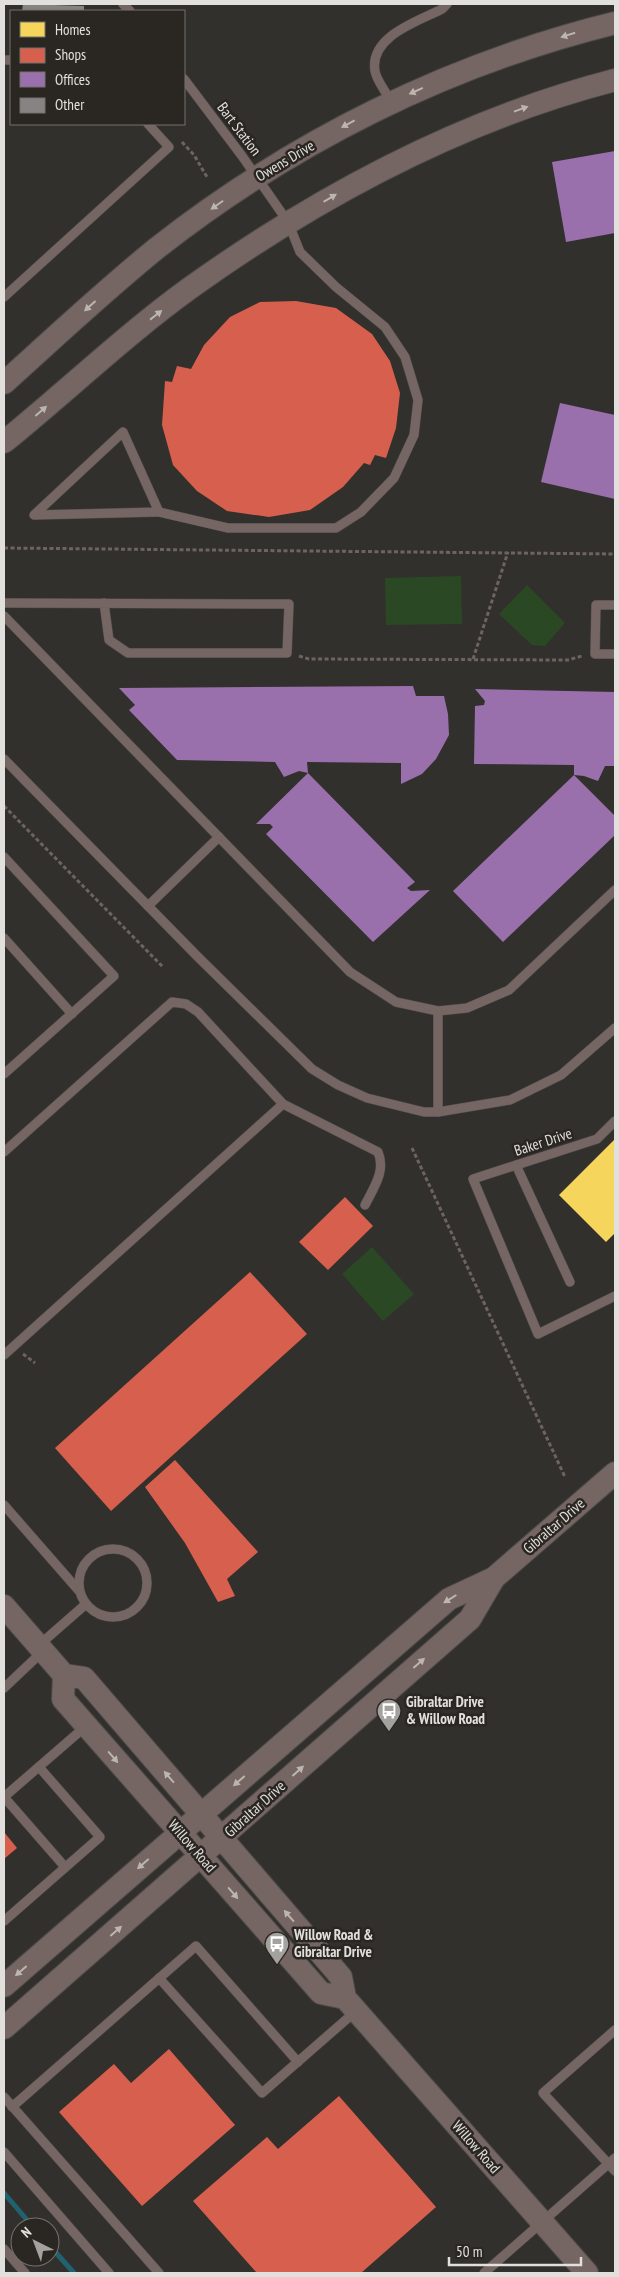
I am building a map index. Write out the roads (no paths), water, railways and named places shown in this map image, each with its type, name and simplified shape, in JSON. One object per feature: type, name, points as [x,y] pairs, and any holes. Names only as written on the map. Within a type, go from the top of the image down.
[{"type":"street","name":"Owens Drive","points":[[4,383],[157,248],[257,177],[302,149],[391,102],[462,71],[521,49],[615,23]]},
{"type":"street","points":[[4,442],[95,363],[190,288],[288,222],[353,184],[414,152],[475,125],[535,104],[615,80]]},
{"type":"street","name":"Gibraltar Drive","points":[[4,1986],[449,1599],[494,1578],[615,1473]]},
{"type":"street","name":"Gibraltar Drive","points":[[4,2028],[470,1620],[494,1578]]},
{"type":"street","name":"Willow Road","points":[[4,1606],[64,1674],[84,1678],[341,1977],[351,2004],[587,2273]]},
{"type":"street","name":"Willow Road","points":[[64,1674],[62,1699],[322,1993],[351,2004]]},
{"type":"lane","points":[[391,102],[375,71],[378,49],[390,37],[442,9],[447,4]]},
{"type":"lane","name":"Bart Station","points":[[159,512],[123,432],[34,515],[159,512],[228,528],[336,528],[361,512],[394,478],[414,435],[418,400],[405,357],[385,327],[336,286],[300,252],[288,222],[185,80]]},
{"type":"lane","points":[[4,297],[169,147],[149,125]]},
{"type":"lane","points":[[4,603],[104,603],[288,604],[287,653],[128,653],[109,640],[104,603]]},
{"type":"lane","points":[[615,605],[596,605],[595,654],[615,654]]},
{"type":"lane","points":[[4,616],[350,972],[396,1002],[415,1008],[438,1011],[466,1008],[509,990],[615,890]]},
{"type":"lane","points":[[4,759],[312,1069],[338,1085],[367,1098],[424,1112],[438,1112],[510,1100],[561,1075],[615,1028]]},
{"type":"lane","points":[[148,906],[219,836]]},
{"type":"lane","points":[[4,857],[114,976],[4,1074]]},
{"type":"lane","points":[[4,938],[72,1014]]},
{"type":"lane","points":[[4,1152],[172,1002],[186,1004],[198,1012],[283,1104],[378,1152],[381,1160],[379,1178],[365,1205]]},
{"type":"lane","points":[[438,1011],[438,1112]]},
{"type":"lane","points":[[4,1355],[283,1104]]},
{"type":"lane","name":"Baker Drive","points":[[615,1121],[597,1139],[474,1179],[538,1334],[615,1296]]},
{"type":"lane","points":[[516,1165],[570,1282]]},
{"type":"lane","points":[[4,1505],[80,1592],[86,1604],[96,1612],[107,1616],[120,1616],[131,1612],[141,1603],[146,1592],[147,1578],[142,1565],[133,1554],[120,1549],[106,1550],[93,1555],[84,1565],[79,1578],[80,1592]]},
{"type":"lane","points":[[4,1688],[86,1604]]},
{"type":"lane","points":[[65,1867],[4,1797],[86,1726]]},
{"type":"lane","points":[[4,1921],[100,1837],[39,1767]]},
{"type":"lane","points":[[12,2107],[196,1946],[298,2062]]},
{"type":"lane","points":[[159,1978],[262,2094],[298,2062],[351,2004]]},
{"type":"lane","points":[[615,2030],[543,2093],[612,2160],[615,2171]]},
{"type":"lane","points":[[4,2097],[159,2273]]},
{"type":"lane","points":[[4,2152],[109,2273]]},
{"type":"lane","points":[[484,2273],[612,2160]]},
{"type":"lane","points":[[4,2249],[25,2273]]},
{"type":"waterway","points":[[4,2193],[24,2217]]},
{"type":"waterway","points":[[60,2257],[74,2273]]},
{"type":"place","name":"Gibraltar Drive & Willow Road","points":[[389,1732]]},
{"type":"place","name":"Willow Road & Gibraltar Drive","points":[[277,1965]]}]
